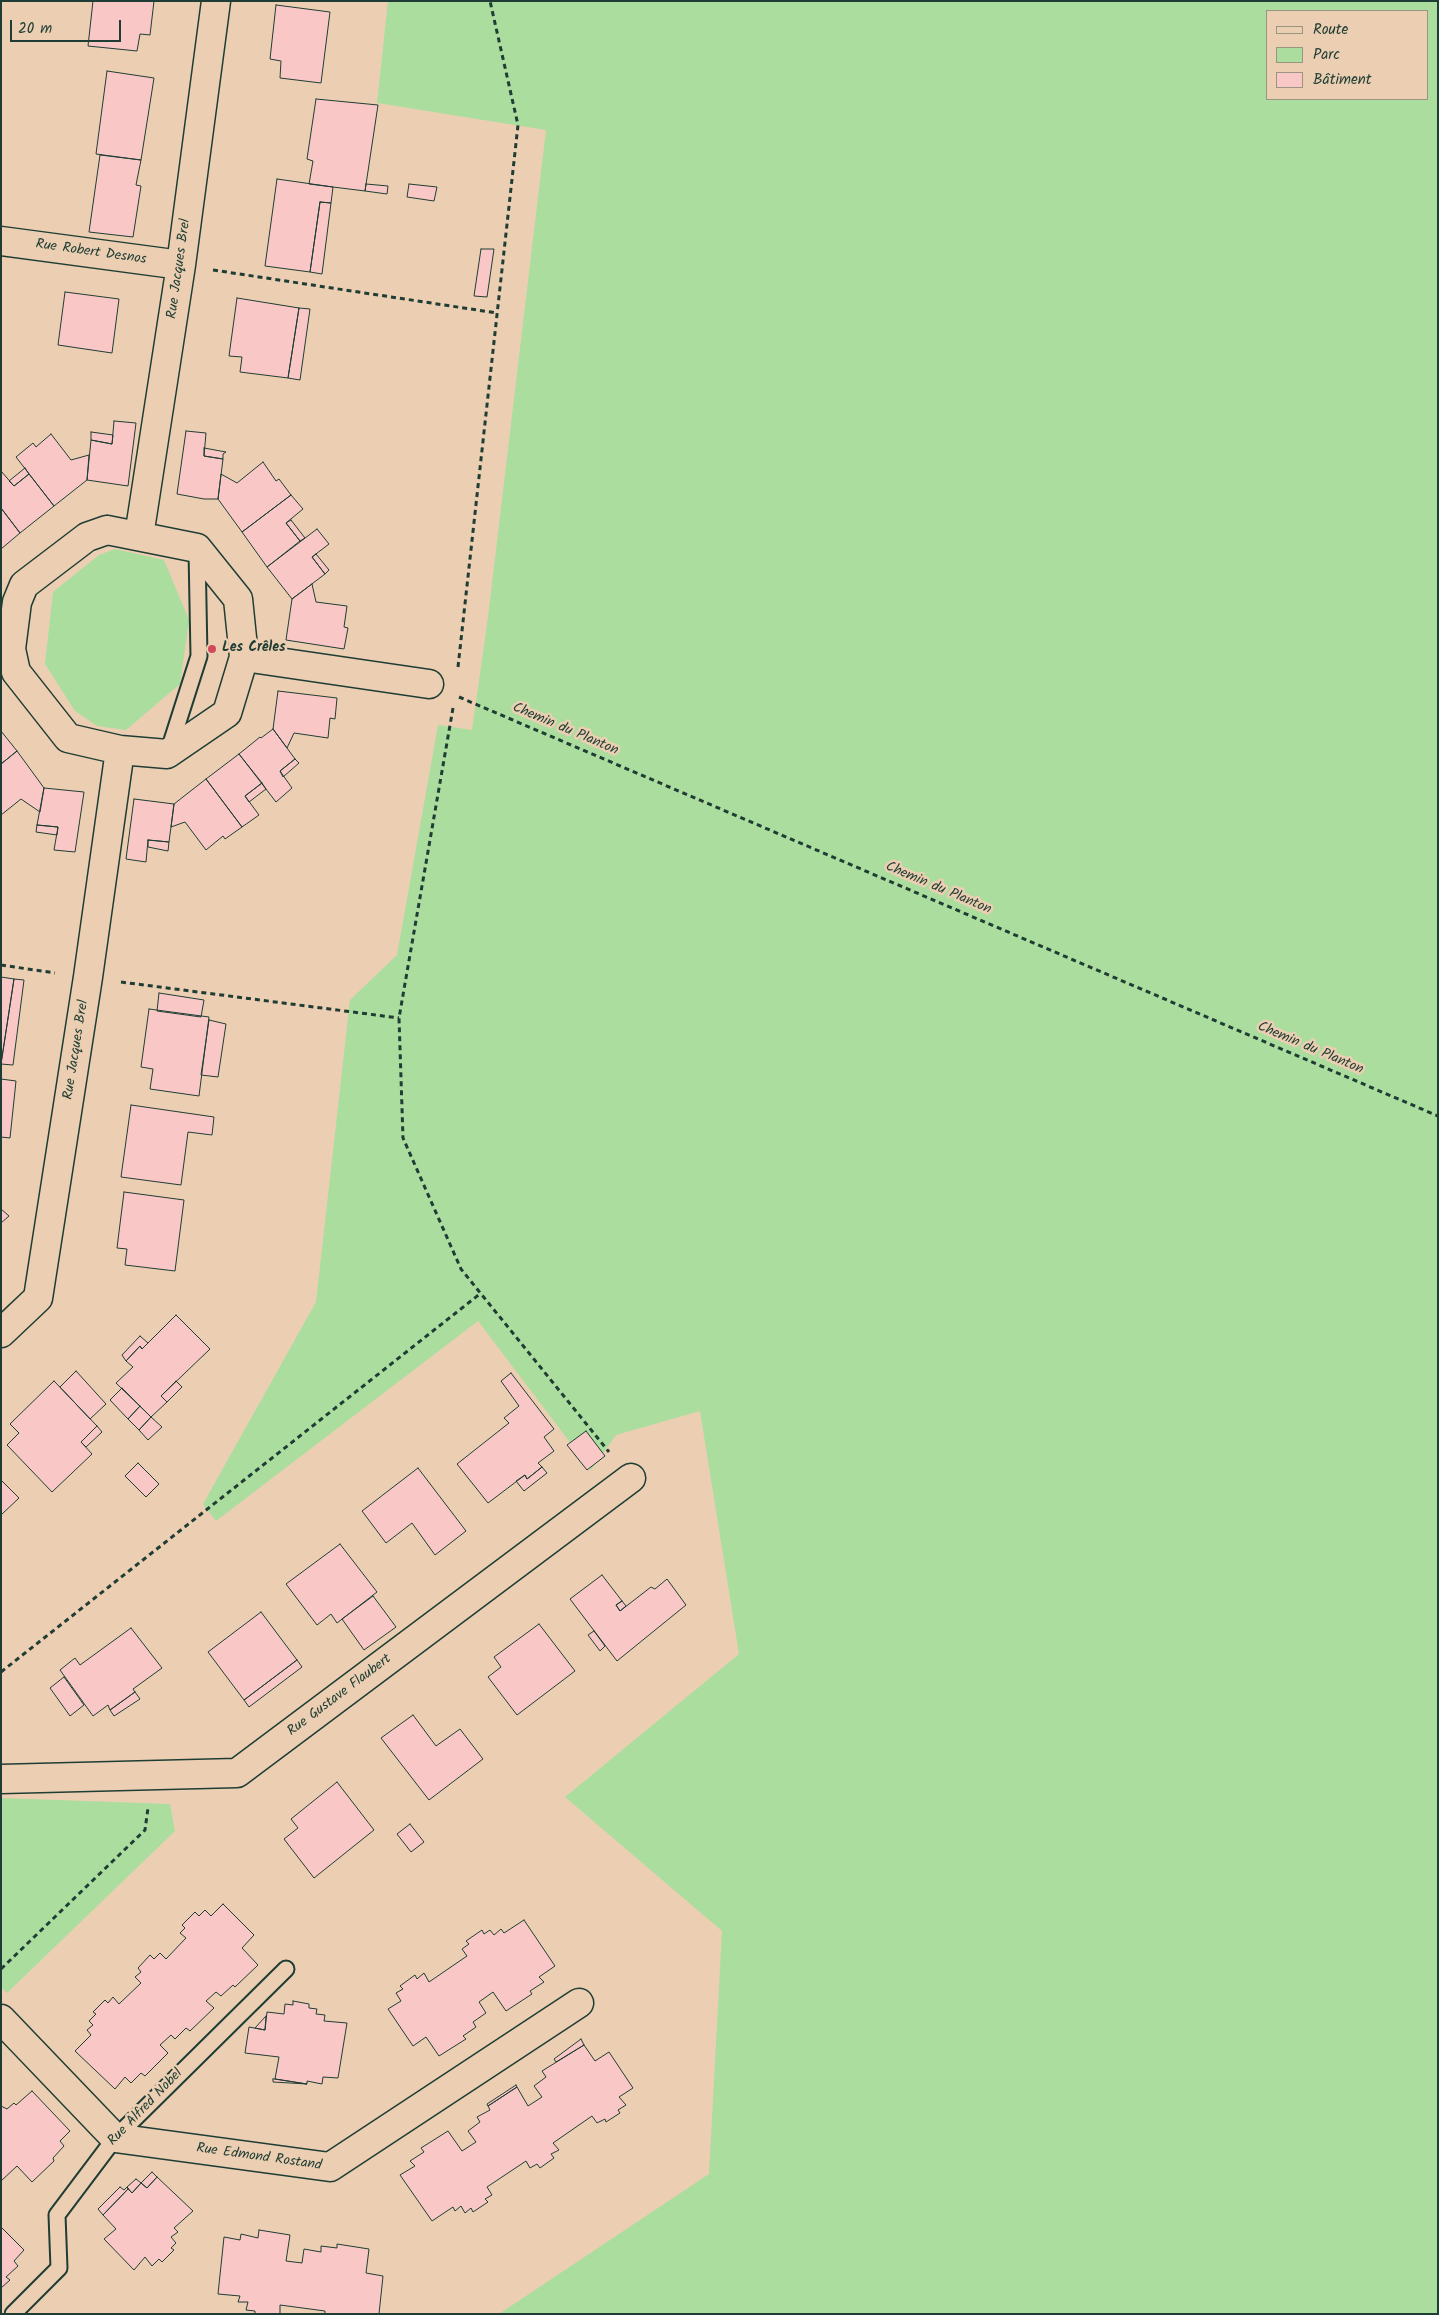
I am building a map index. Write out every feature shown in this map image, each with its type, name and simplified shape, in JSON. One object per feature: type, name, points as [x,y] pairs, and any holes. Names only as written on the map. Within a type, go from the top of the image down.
[{"type":"street","name":"Rue Jacques Brel","points":[[139,536],[181,265],[216,1]]},
{"type":"street","name":"Rue Robert Desnos","points":[[1,241],[181,265]]},
{"type":"street","points":[[107,530],[197,548],[238,599],[244,657],[227,713],[167,754],[120,750],[68,738],[16,672],[6,648],[9,603],[24,585],[87,537],[107,530]]},
{"type":"street","points":[[244,657],[429,684]]},
{"type":"street","name":"Rue Jacques Brel","points":[[1,1333],[38,1298],[88,977],[120,750]]},
{"type":"street","name":"Rue Gustave Flaubert","points":[[1,1779],[237,1773],[631,1478]]},
{"type":"street","name":"Rue Edmond Rostand","points":[[114,2138],[330,2167],[578,2003]]},
{"type":"street","points":[[1,2019],[114,2138]]},
{"type":"lane","points":[[167,754],[199,656],[197,548]]},
{"type":"lane","name":"Rue Alfred Nobel","points":[[13,2314],[59,2268],[58,2215],[114,2138],[286,1969]]},
{"type":"path","points":[[490,1],[518,125],[455,695],[399,1018],[403,1138],[461,1269],[631,1478]]},
{"type":"path","points":[[181,265],[498,313]]},
{"type":"path","name":"Chemin du Planton","points":[[429,684],[1438,1116]]},
{"type":"path","points":[[1,965],[399,1018]]},
{"type":"path","points":[[1,1672],[481,1293]]},
{"type":"path","points":[[1,1969],[145,1830],[153,1775]]},
{"type":"green space","points":[[388,1],[1438,1],[1438,2314],[499,2314],[709,2174],[722,1931],[565,1797],[739,1654],[700,1411],[616,1435],[591,1470],[478,1321],[216,1521],[203,1504],[316,1302],[350,1000],[397,955],[438,725],[472,730],[488,617],[546,130],[377,103]]},
{"type":"green space","points":[[115,549],[164,560],[189,620],[180,684],[126,730],[97,726],[75,711],[45,664],[53,592],[99,555]]},
{"type":"green space","points":[[1,1798],[170,1804],[175,1831],[7,1993],[1,1987]]},
{"type":"building","points":[[93,1],[154,1],[150,35],[140,34],[137,51],[88,46]]},
{"type":"building","points":[[276,5],[330,12],[321,83],[280,78],[281,61],[270,59]]},
{"type":"building","points":[[107,71],[154,78],[141,160],[96,154]]},
{"type":"building","points":[[316,99],[378,105],[365,191],[309,184],[313,161],[307,159]]},
{"type":"building","points":[[100,155],[141,160],[136,185],[141,186],[133,237],[89,232]]},
{"type":"building","points":[[277,179],[333,187],[331,203],[320,202],[310,272],[265,266]]},
{"type":"building","points":[[366,184],[388,186],[387,194],[365,191]]},
{"type":"building","points":[[409,184],[437,187],[434,201],[407,197]]},
{"type":"building","points":[[320,202],[331,203],[322,274],[310,272]]},
{"type":"building","points":[[481,249],[494,249],[487,297],[474,296]]},
{"type":"building","points":[[65,292],[119,299],[112,353],[58,345]]},
{"type":"building","points":[[237,298],[299,308],[288,378],[240,372],[242,357],[229,356]]},
{"type":"building","points":[[299,308],[310,309],[300,380],[288,378]]},
{"type":"building","points":[[114,421],[136,423],[128,486],[87,480],[91,440],[112,444]]},
{"type":"building","points":[[186,431],[206,433],[204,456],[223,459],[218,499],[204,499],[177,494]]},
{"type":"building","points":[[91,432],[113,435],[112,444],[91,440]]},
{"type":"building","points":[[51,434],[71,460],[89,455],[87,480],[54,506],[16,457],[33,443],[36,447]]},
{"type":"building","points":[[204,448],[226,452],[223,454],[223,459],[204,456]]},
{"type":"building","points":[[263,462],[276,481],[279,479],[291,495],[242,532],[218,499],[221,474],[237,483]]},
{"type":"building","points":[[25,468],[29,474],[14,486],[9,481]]},
{"type":"building","points":[[1,471],[14,486],[29,474],[54,506],[20,533],[1,508]]},
{"type":"building","points":[[291,495],[303,509],[286,523],[300,541],[267,567],[242,532]]},
{"type":"building","points":[[1,508],[20,533],[1,549]]},
{"type":"building","points":[[291,520],[305,538],[300,541],[286,523]]},
{"type":"building","points":[[317,529],[329,544],[312,557],[325,574],[292,599],[267,567]]},
{"type":"building","points":[[316,554],[329,570],[325,574],[312,557]]},
{"type":"building","points":[[312,584],[316,602],[347,606],[344,627],[348,628],[344,649],[286,640],[292,599]]},
{"type":"building","points":[[278,691],[337,698],[335,719],[330,718],[328,738],[294,733],[287,748],[273,729]]},
{"type":"building","points":[[273,729],[295,759],[280,771],[292,788],[276,802],[239,754]]},
{"type":"building","points":[[1,731],[17,751],[1,764]]},
{"type":"building","points":[[17,751],[44,788],[40,812],[21,799],[1,815],[1,764]]},
{"type":"building","points":[[239,754],[262,783],[245,796],[259,815],[242,827],[206,779]]},
{"type":"building","points":[[295,759],[299,763],[283,777],[280,771]]},
{"type":"building","points":[[206,779],[242,827],[225,839],[223,836],[206,850],[185,822],[171,827],[174,804]]},
{"type":"building","points":[[262,783],[266,789],[249,802],[245,796]]},
{"type":"building","points":[[44,788],[84,792],[75,852],[54,850],[58,827],[37,825]]},
{"type":"building","points":[[134,799],[174,804],[169,842],[148,840],[146,862],[126,859]]},
{"type":"building","points":[[37,825],[58,827],[57,835],[36,832]]},
{"type":"building","points":[[148,840],[169,842],[168,851],[148,847]]},
{"type":"building","points":[[1,977],[14,979],[1,1064]]},
{"type":"building","points":[[14,979],[24,980],[13,1065],[1,1064]]},
{"type":"building","points":[[159,993],[204,1000],[201,1017],[157,1011]]},
{"type":"building","points":[[149,1009],[209,1017],[199,1096],[150,1089],[153,1069],[141,1067]]},
{"type":"building","points":[[209,1020],[226,1024],[218,1077],[201,1075]]},
{"type":"building","points":[[1,1079],[16,1081],[10,1138],[1,1137]]},
{"type":"building","points":[[131,1105],[214,1117],[212,1135],[188,1132],[181,1185],[121,1177]]},
{"type":"building","points":[[124,1192],[184,1200],[175,1271],[125,1265],[127,1249],[117,1248]]},
{"type":"building","points":[[1,1209],[9,1216],[1,1223]]},
{"type":"building","points":[[176,1315],[210,1349],[161,1396],[167,1402],[151,1417],[116,1383],[133,1367],[126,1361],[140,1346],[142,1349]]},
{"type":"building","points":[[140,1336],[148,1343],[142,1349],[140,1346],[126,1361],[122,1355]]},
{"type":"building","points":[[76,1371],[106,1404],[90,1419],[60,1387]]},
{"type":"building","points":[[511,1373],[554,1429],[544,1437],[554,1451],[538,1463],[542,1467],[527,1479],[525,1475],[488,1503],[457,1464],[509,1423],[504,1418],[519,1406],[501,1381]]},
{"type":"building","points":[[54,1381],[97,1426],[81,1442],[92,1454],[52,1492],[7,1445],[19,1433],[10,1424]]},
{"type":"building","points":[[176,1381],[182,1387],[167,1402],[161,1396]]},
{"type":"building","points":[[122,1388],[140,1406],[128,1419],[110,1400]]},
{"type":"building","points":[[140,1406],[151,1417],[139,1430],[128,1419]]},
{"type":"building","points":[[151,1417],[162,1427],[148,1440],[139,1430]]},
{"type":"building","points":[[97,1426],[102,1432],[86,1447],[81,1442]]},
{"type":"building","points":[[586,1431],[605,1456],[587,1470],[567,1445]]},
{"type":"building","points":[[138,1463],[159,1484],[146,1497],[125,1476]]},
{"type":"building","points":[[542,1467],[547,1473],[524,1491],[516,1481],[525,1475],[527,1479]]},
{"type":"building","points":[[418,1468],[466,1531],[435,1555],[412,1523],[386,1543],[362,1511]]},
{"type":"building","points":[[1,1480],[19,1498],[1,1515]]},
{"type":"building","points":[[340,1544],[377,1592],[337,1623],[331,1614],[317,1625],[286,1584]]},
{"type":"building","points":[[602,1575],[622,1601],[616,1605],[620,1611],[651,1587],[655,1589],[667,1579],[686,1605],[617,1661],[570,1599]]},
{"type":"building","points":[[373,1596],[396,1627],[364,1650],[342,1619]]},
{"type":"building","points":[[622,1601],[626,1606],[620,1611],[616,1605]]},
{"type":"building","points":[[261,1612],[297,1660],[244,1700],[208,1652]]},
{"type":"building","points":[[539,1624],[575,1671],[517,1715],[488,1677],[501,1667],[494,1657]]},
{"type":"building","points":[[131,1628],[162,1668],[133,1689],[135,1692],[110,1710],[108,1705],[93,1716],[60,1670],[75,1658],[80,1665]]},
{"type":"building","points":[[594,1631],[605,1646],[600,1651],[588,1635]]},
{"type":"building","points":[[297,1660],[302,1667],[249,1707],[244,1700]]},
{"type":"building","points":[[64,1677],[84,1705],[70,1716],[50,1688]]},
{"type":"building","points":[[135,1692],[140,1699],[114,1716],[110,1710]]},
{"type":"building","points":[[413,1715],[436,1746],[460,1729],[483,1759],[429,1800],[381,1738]]},
{"type":"building","points":[[337,1782],[374,1830],[314,1878],[284,1839],[298,1828],[291,1819]]},
{"type":"building","points":[[410,1824],[424,1842],[411,1852],[397,1834]]},
{"type":"building","points":[[223,1904],[254,1935],[242,1948],[258,1965],[235,1987],[233,1985],[221,1996],[216,1992],[206,2001],[214,2008],[190,2031],[186,2028],[175,2039],[171,2035],[160,2045],[168,2053],[145,2076],[141,2073],[131,2083],[125,2077],[115,2089],[75,2051],[91,2035],[87,2030],[93,2025],[89,2021],[96,2014],[93,2012],[105,2000],[108,2003],[113,1997],[119,2004],[141,1983],[135,1977],[141,1972],[138,1968],[150,1955],[154,1959],[160,1953],[166,1959],[186,1938],[180,1933],[185,1928],[182,1925],[195,1912],[199,1916],[205,1910],[211,1916]]},
{"type":"building","points":[[524,1920],[555,1966],[539,1977],[544,1982],[530,1991],[532,1994],[506,2011],[493,1992],[479,2002],[486,2013],[473,2022],[476,2027],[463,2036],[466,2039],[439,2056],[426,2037],[413,2046],[388,2009],[401,2001],[396,1993],[403,1989],[400,1986],[415,1975],[417,1979],[424,1973],[429,1982],[467,1956],[462,1949],[469,1944],[466,1941],[482,1930],[484,1934],[490,1930],[494,1935],[501,1929],[504,1933]]},
{"type":"building","points":[[293,2001],[309,2004],[309,2008],[317,2009],[316,2014],[325,2015],[324,2021],[347,2023],[338,2078],[323,2077],[322,2084],[307,2081],[307,2084],[275,2079],[279,2057],[245,2053],[249,2027],[265,2030],[267,2012],[284,2014],[285,2004],[293,2005]]},
{"type":"building","points":[[266,2016],[265,2030],[255,2028]]},
{"type":"building","points":[[581,2039],[584,2045],[556,2062],[554,2059]]},
{"type":"building","points":[[584,2045],[595,2061],[609,2052],[633,2088],[619,2097],[626,2105],[618,2110],[620,2113],[606,2122],[605,2119],[597,2123],[592,2116],[553,2143],[559,2150],[551,2154],[554,2158],[540,2168],[537,2164],[530,2168],[526,2161],[487,2187],[492,2195],[485,2199],[488,2202],[473,2212],[471,2208],[465,2213],[461,2206],[455,2211],[453,2207],[432,2221],[400,2175],[415,2166],[410,2161],[424,2152],[421,2148],[448,2131],[462,2151],[476,2142],[468,2131],[480,2122],[477,2117],[490,2110],[488,2106],[517,2087],[528,2106],[542,2097],[534,2086],[546,2077],[542,2071]]},
{"type":"building","points":[[273,2079],[275,2079],[307,2084],[273,2082]]},
{"type":"building","points":[[516,2085],[517,2087],[488,2106],[487,2104]]},
{"type":"building","points":[[32,2091],[70,2131],[60,2141],[64,2146],[53,2158],[54,2161],[32,2182],[17,2166],[1,2181],[1,2106],[7,2109],[14,2103],[16,2105]]},
{"type":"building","points":[[152,2172],[157,2177],[147,2188],[141,2183]]},
{"type":"building","points":[[157,2177],[193,2211],[174,2228],[178,2232],[171,2237],[176,2243],[171,2248],[174,2250],[162,2262],[159,2259],[152,2266],[145,2257],[134,2270],[104,2239],[116,2229],[103,2215],[128,2189],[132,2193],[141,2183],[147,2188]]},
{"type":"building","points":[[136,2179],[141,2183],[132,2193],[127,2187]]},
{"type":"building","points":[[120,2187],[124,2190],[127,2187],[128,2189],[103,2215],[98,2209]]},
{"type":"building","points":[[1,2227],[24,2250],[14,2261],[18,2266],[6,2277],[10,2280],[1,2288]]},
{"type":"building","points":[[259,2230],[290,2235],[286,2261],[302,2263],[304,2249],[321,2252],[321,2246],[337,2248],[337,2244],[369,2249],[366,2273],[383,2276],[379,2314],[325,2314],[325,2311],[280,2305],[280,2314],[255,2314],[255,2311],[246,2310],[248,2302],[238,2302],[240,2296],[218,2294],[224,2237],[240,2240],[241,2234],[258,2238]]},
{"type":"place","name":"Les Crêles","points":[[212,649]]}]
